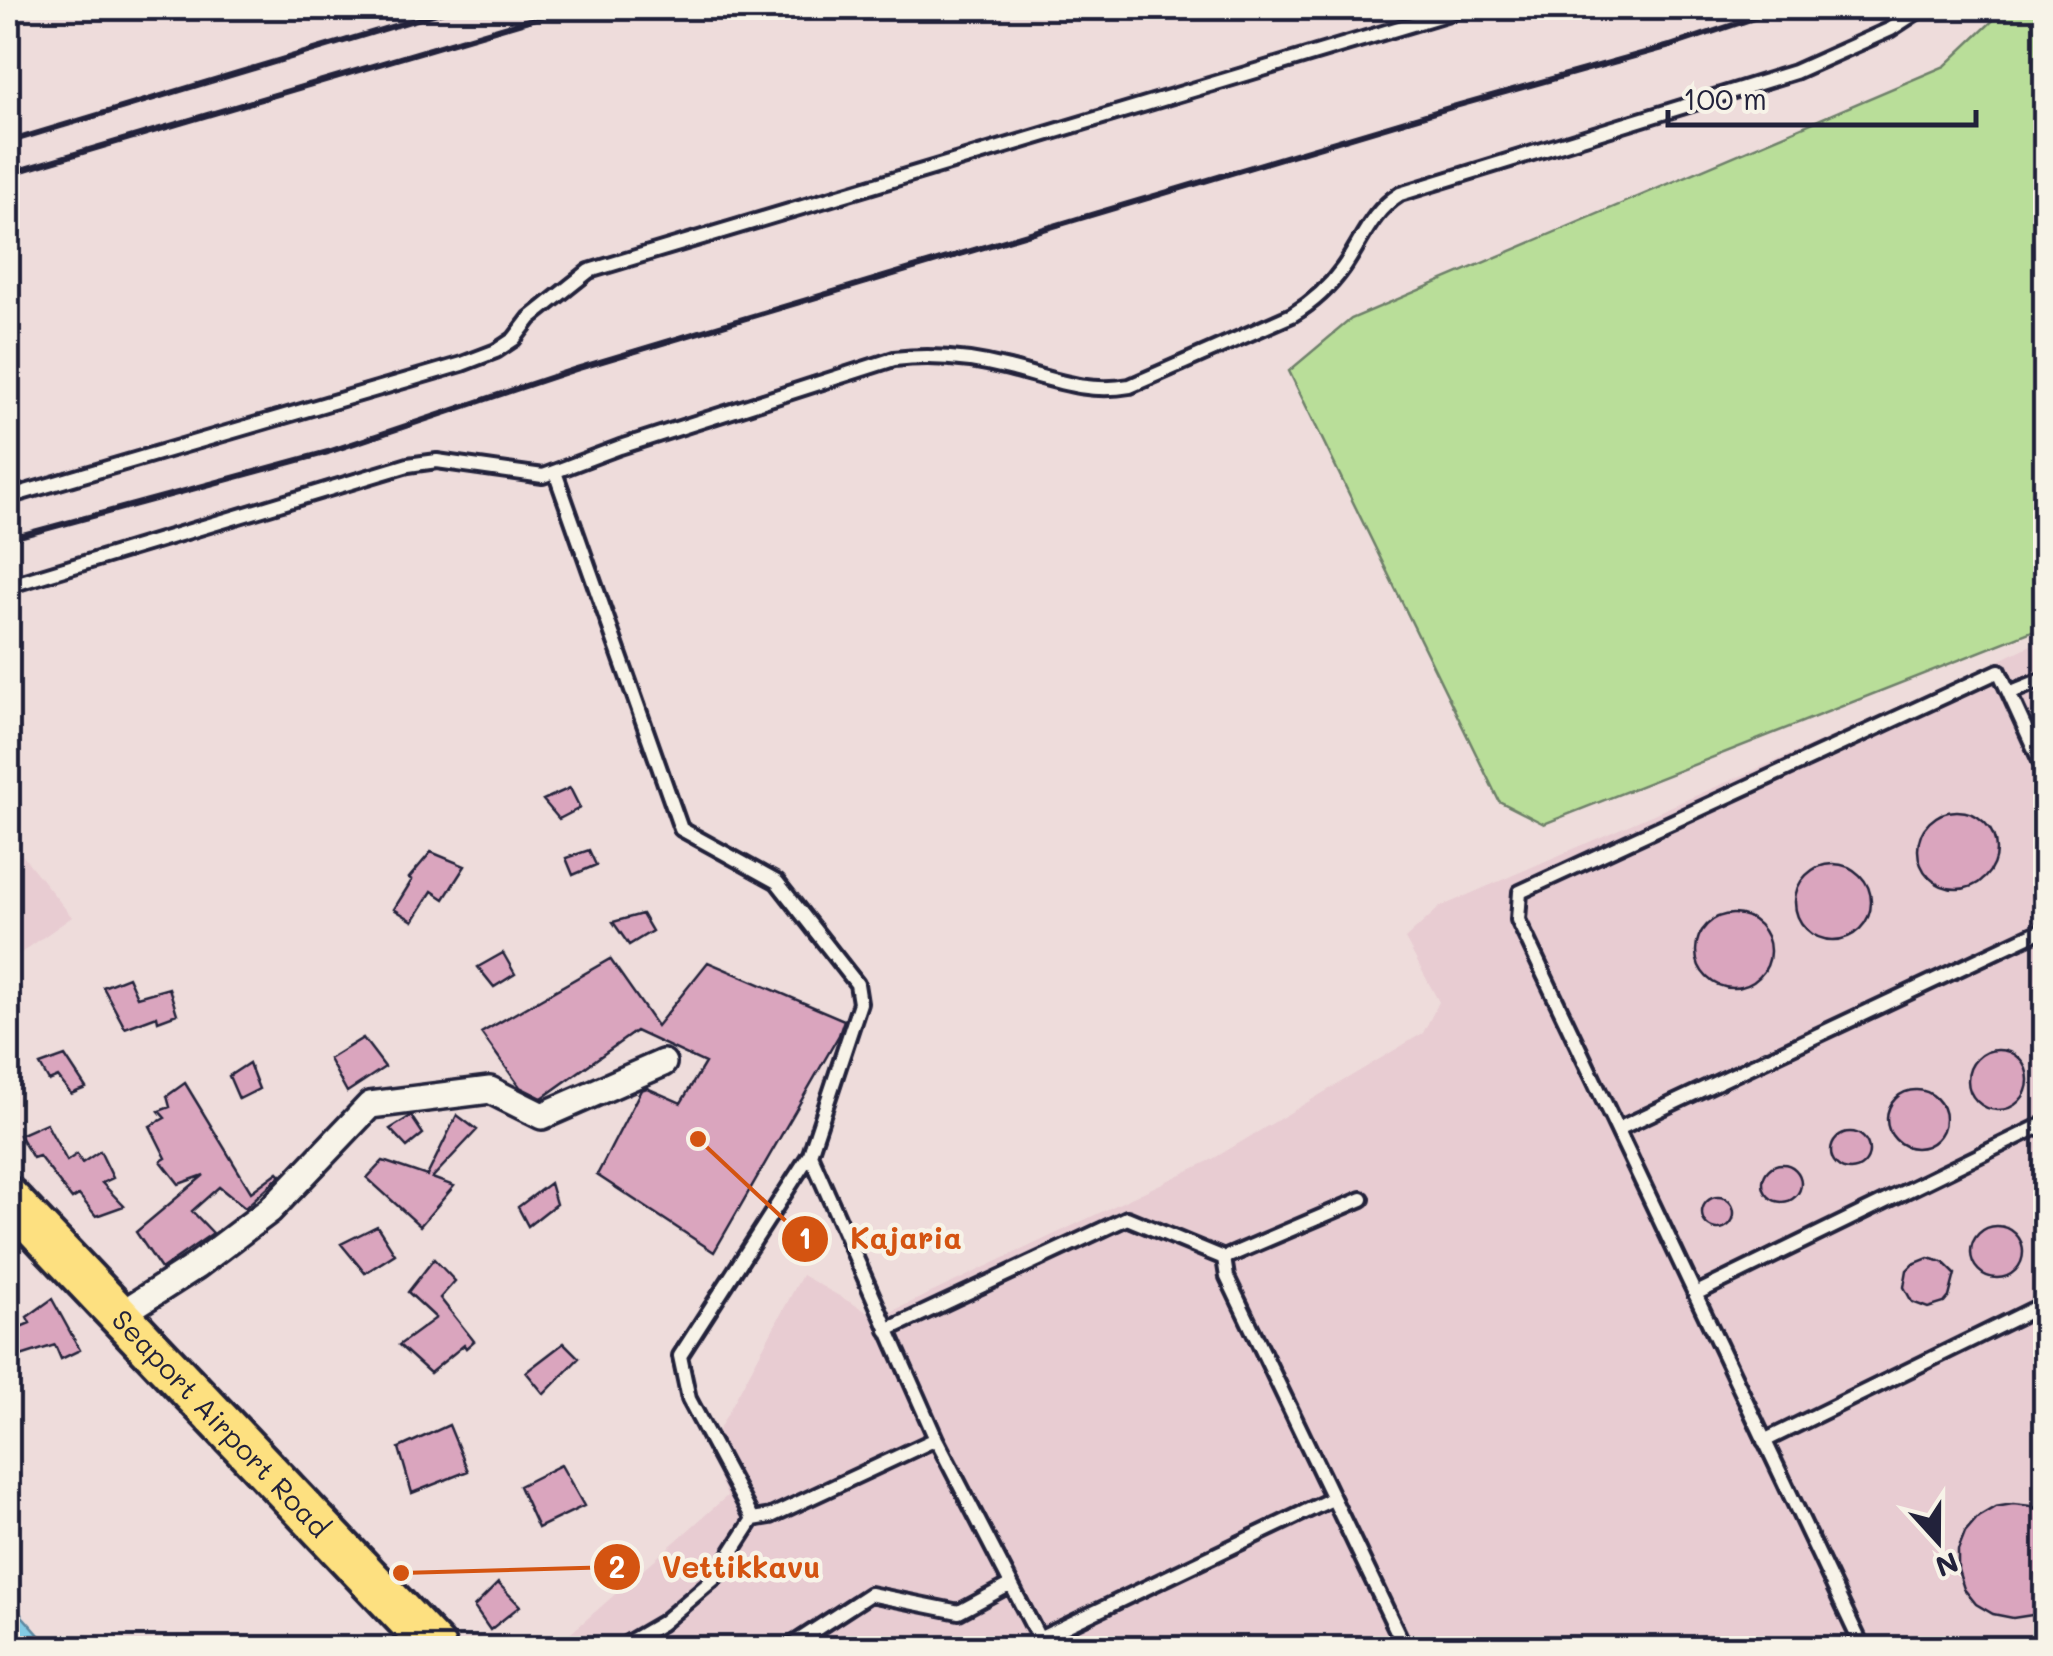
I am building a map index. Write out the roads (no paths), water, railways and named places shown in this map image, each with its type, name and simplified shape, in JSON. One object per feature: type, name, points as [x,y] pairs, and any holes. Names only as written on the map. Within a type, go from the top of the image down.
[{"type":"main road","name":"Seaport Airport Road","points":[[8,1198],[425,1645]]},
{"type":"street","points":[[118,1316],[196,1266],[270,1210],[370,1105],[490,1090],[542,1116],[662,1063]]},
{"type":"lane","points":[[8,496],[496,351],[589,271],[1466,8]]},
{"type":"lane","points":[[8,586],[408,465],[437,461],[544,476],[832,376],[894,359],[966,359],[1070,386],[1108,390],[1130,386],[1292,315],[1313,302],[1343,267],[1374,216],[1400,194],[1795,72],[1877,36],[1922,8]]},
{"type":"lane","points":[[554,472],[681,829],[778,882],[857,984],[860,1002],[810,1154],[680,1356],[689,1399],[752,1519]]},
{"type":"lane","points":[[1863,1648],[1518,920],[1520,892],[1999,671],[2046,774]]},
{"type":"lane","points":[[2008,693],[2046,678]]},
{"type":"lane","points":[[1618,1129],[2046,928]]},
{"type":"lane","points":[[1695,1294],[2046,1124]]},
{"type":"lane","points":[[810,1154],[936,1439],[1041,1643]]},
{"type":"lane","points":[[887,1330],[1127,1218],[1224,1258],[1362,1199]]},
{"type":"lane","points":[[1224,1258],[1228,1277],[1405,1648]]},
{"type":"lane","points":[[1764,1440],[2046,1303]]},
{"type":"lane","points":[[619,1648],[662,1623],[715,1578],[752,1519],[770,1516],[936,1439]]},
{"type":"lane","points":[[1020,1648],[1041,1643],[1332,1499]]},
{"type":"lane","points":[[787,1648],[870,1594],[958,1612],[1011,1584]]},
{"type":"water","points":[[8,1600],[39,1635],[24,1648],[8,1648]]},
{"type":"railway","points":[[8,142],[454,8]]},
{"type":"railway","points":[[8,174],[569,8]]},
{"type":"railway","points":[[8,539],[328,452],[576,369],[1452,107],[1670,46],[1784,8]]},
{"type":"place","name":"Kajaria","points":[[698,1139]]},
{"type":"place","name":"Vettikkavu","points":[[401,1573]]}]
